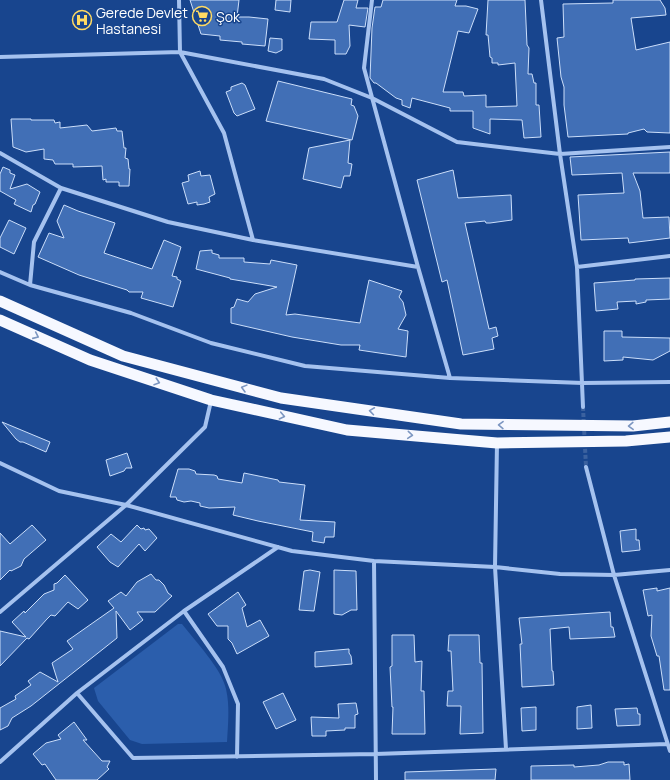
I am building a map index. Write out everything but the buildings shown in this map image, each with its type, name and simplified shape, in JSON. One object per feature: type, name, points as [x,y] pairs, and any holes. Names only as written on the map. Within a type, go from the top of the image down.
[{"type":"highway","points":[[0,301],[123,356],[281,398],[461,424],[633,426],[670,422]]},
{"type":"highway","points":[[0,320],[90,360],[211,400],[347,430],[497,442],[626,441],[670,437]]},
{"type":"street","points":[[179,0],[180,52],[224,133],[253,240]]},
{"type":"street","points":[[372,0],[364,68],[450,378]]},
{"type":"street","points":[[541,0],[560,154],[577,267],[583,407]]},
{"type":"street","points":[[0,57],[180,52],[324,79],[372,98],[457,142],[560,154],[670,147]]},
{"type":"street","points":[[0,153],[61,188],[168,222],[253,240],[418,267]]},
{"type":"street","points":[[30,285],[34,242],[61,188]]},
{"type":"street","points":[[577,267],[670,256]]},
{"type":"street","points":[[0,272],[30,285],[131,313],[211,343],[305,366],[450,378],[583,383],[670,382]]},
{"type":"street","points":[[0,612],[126,505],[205,428],[211,400]]},
{"type":"street","points":[[497,442],[495,567],[506,749]]},
{"type":"street","points":[[0,463],[59,491],[126,505],[292,551],[374,561],[495,567],[560,574],[614,575],[670,570]]},
{"type":"street","points":[[586,467],[614,575],[670,751]]},
{"type":"street","points":[[0,762],[77,693],[184,611],[278,547]]},
{"type":"street","points":[[374,561],[376,780]]},
{"type":"street","points":[[184,611],[223,667],[238,704],[237,757]]},
{"type":"street","points":[[77,693],[133,758],[375,754],[667,744]]},
{"type":"shaded area","points":[[178,624],[182,624],[201,647],[214,664],[223,681],[228,702],[227,742],[142,744],[130,740],[98,701],[94,688]]},
{"type":"tunnel","points":[[583,407],[586,467]]},
{"type":"place","name":"Şok","points":[[202,16]]},
{"type":"place","name":"Gerede Devlet Hastanesi","points":[[82,20]]}]
